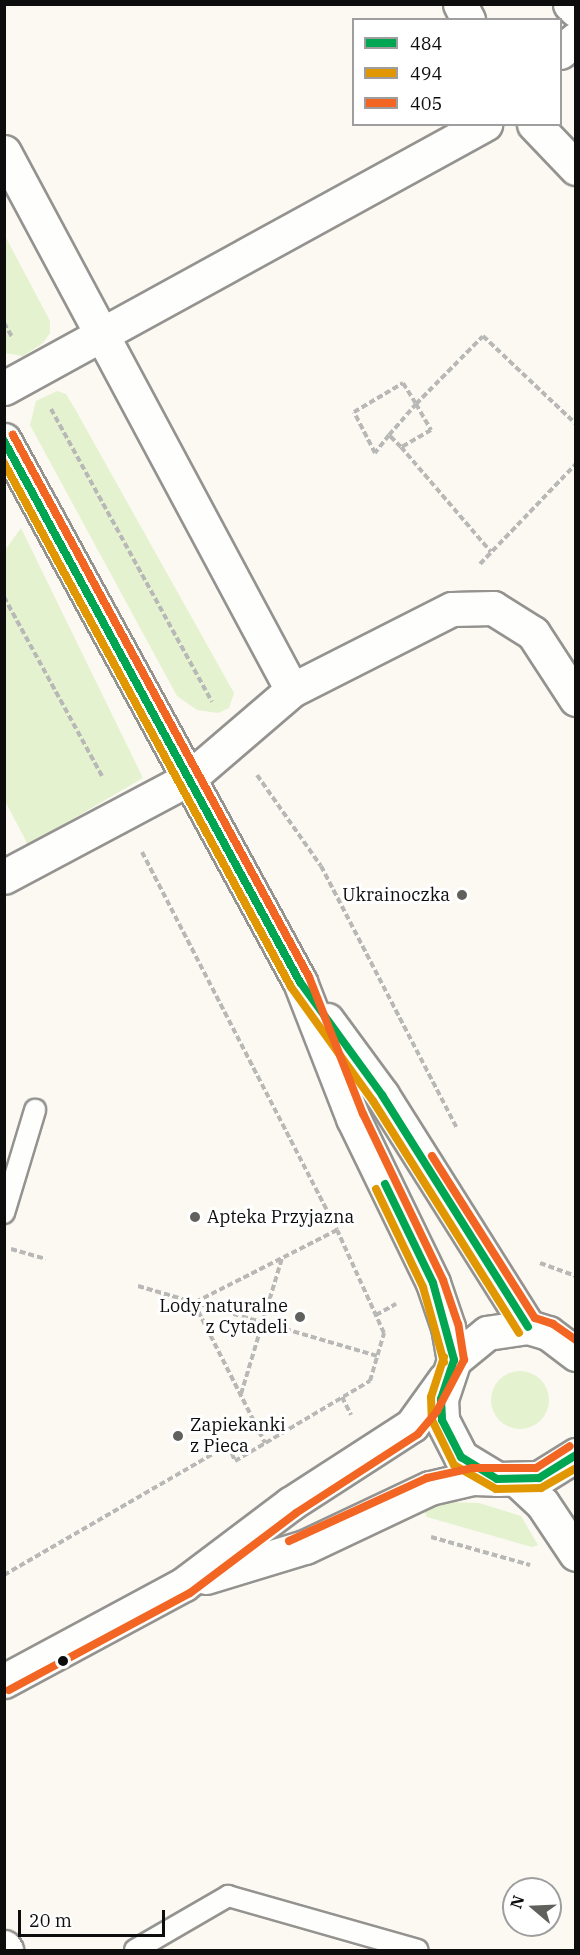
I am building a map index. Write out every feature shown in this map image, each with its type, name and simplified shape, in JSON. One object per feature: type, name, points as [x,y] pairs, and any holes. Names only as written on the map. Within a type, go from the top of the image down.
[{"type":"street","points":[[460,4],[467,18]]},
{"type":"street","points":[[570,4],[576,10]]},
{"type":"street","points":[[562,51],[576,39]]},
{"type":"street","points":[[18,381],[481,126]]},
{"type":"street","points":[[536,126],[576,168]]},
{"type":"street","points":[[4,152],[292,690]]},
{"type":"street","points":[[4,440],[300,982],[550,1331],[576,1354]]},
{"type":"street","points":[[4,877],[188,779],[292,690],[452,609],[493,608],[533,633],[576,699]]},
{"type":"street","points":[[300,982],[353,1118],[433,1283],[448,1327],[449,1369],[441,1410],[449,1440],[461,1457],[508,1480],[542,1503],[576,1554]]},
{"type":"street","points":[[4,1681],[184,1584],[290,1504],[412,1425],[449,1369],[487,1333],[550,1331]]},
{"type":"street","points":[[184,1584],[305,1547],[430,1488],[473,1478],[508,1480],[539,1478],[576,1455]]},
{"type":"lane","points":[[4,1213],[35,1110]]},
{"type":"lane","points":[[135,1950],[228,1896],[417,1950]]},
{"type":"path","points":[[4,323],[18,381],[232,740],[321,866],[462,1138]]},
{"type":"path","points":[[401,447],[431,430],[416,404],[403,383],[354,412],[375,453],[416,404],[483,336],[576,424]]},
{"type":"path","points":[[389,435],[491,552]]},
{"type":"path","points":[[452,609],[454,592],[576,464]]},
{"type":"path","points":[[4,597],[122,814],[337,1230],[384,1333],[370,1381],[236,1461],[228,1445],[4,1575]]},
{"type":"path","points":[[194,1303],[337,1230]]},
{"type":"path","points":[[4,1247],[46,1259]]},
{"type":"path","points":[[241,1395],[282,1258]]},
{"type":"path","points":[[531,1260],[576,1276]]},
{"type":"path","points":[[138,1286],[377,1356]]},
{"type":"path","points":[[194,1303],[265,1443]]},
{"type":"green space","points":[[4,234],[50,321],[50,333],[43,343],[23,356],[5,353]]},
{"type":"green space","points":[[57,391],[66,394],[75,409],[234,693],[229,708],[218,713],[197,710],[177,696],[30,425],[36,401]]},
{"type":"green space","points":[[21,528],[143,778],[28,845],[4,799],[5,550]]},
{"type":"green space","points":[[520,1371],[536,1376],[544,1384],[549,1400],[544,1416],[536,1424],[520,1429],[504,1424],[496,1416],[491,1400],[496,1384],[504,1376]]},
{"type":"green space","points":[[451,1502],[479,1503],[521,1516],[538,1545],[532,1547],[427,1517],[422,1507]]},
{"type":"transit line","name":"405","points":[[9,1690],[190,1593],[296,1513],[418,1434],[437,1411],[464,1360],[458,1324],[443,1280],[363,1114],[309,977],[13,435]]},
{"type":"transit line","name":"484","points":[[4,441],[300,982],[382,1095],[528,1327]]},
{"type":"transit line","name":"494","points":[[4,463],[291,987],[373,1101],[519,1333]]},
{"type":"transit line","name":"405","points":[[432,1156],[535,1318],[553,1324],[576,1340]]},
{"type":"transit line","name":"484","points":[[385,1184],[433,1283],[454,1360]]},
{"type":"transit line","name":"494","points":[[376,1189],[423,1287],[444,1362]]},
{"type":"transit line","name":"494","points":[[444,1357],[431,1397],[432,1420],[454,1465],[496,1489],[541,1488],[576,1468]]},
{"type":"transit line","name":"484","points":[[454,1360],[441,1399],[442,1420],[461,1457],[497,1479],[539,1478],[576,1455]]},
{"type":"transit line","name":"405","points":[[289,1541],[427,1478],[472,1468],[536,1468],[570,1446]]},
{"type":"place","name":"Ukrainoczka","points":[[462,895]]},
{"type":"place","name":"Apteka Przyjazna","points":[[195,1217]]},
{"type":"place","name":"Lody naturalne z Cytadeli","points":[[300,1317]]},
{"type":"place","name":"Zapiekanki z Pieca","points":[[178,1436]]}]
